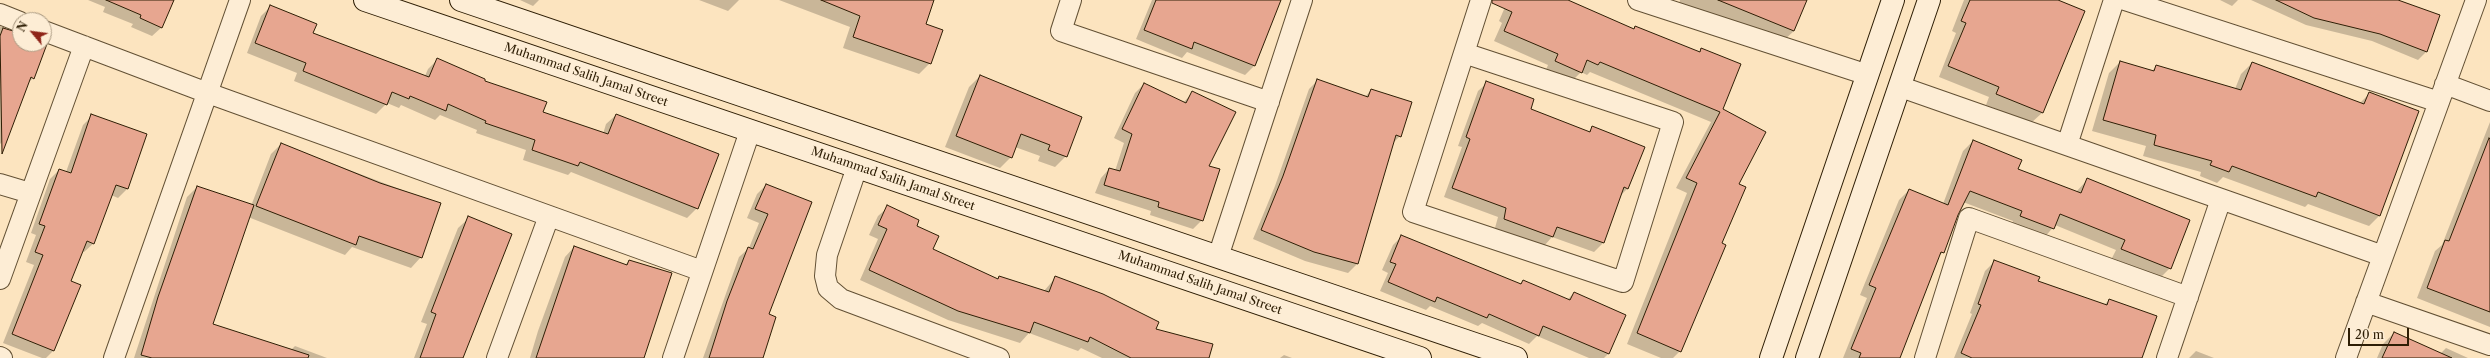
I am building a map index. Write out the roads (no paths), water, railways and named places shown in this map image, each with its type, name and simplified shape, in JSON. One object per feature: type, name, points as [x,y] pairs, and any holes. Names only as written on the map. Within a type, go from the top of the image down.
[{"type":"street","points":[[114,358],[205,92],[240,0]]},
{"type":"street","name":"Muhammad Salih Jamal Street","points":[[365,0],[1420,358]]},
{"type":"street","points":[[461,0],[1516,358]]},
{"type":"street","points":[[1071,0],[1061,31],[1268,102]]},
{"type":"street","points":[[1218,257],[1302,0]]},
{"type":"street","points":[[1464,53],[1673,122],[1623,282],[1413,212],[1464,53],[1481,0]]},
{"type":"street","points":[[1771,358],[1893,0]]},
{"type":"street","points":[[1807,358],[1901,87],[1929,0]]},
{"type":"street","points":[[2068,145],[2114,0]]},
{"type":"street","points":[[2125,0],[2442,93],[2490,101]]},
{"type":"street","points":[[2346,358],[2476,0]]},
{"type":"street","points":[[1650,2],[1868,74]]},
{"type":"street","points":[[0,14],[12,19]]},
{"type":"street","points":[[52,34],[205,92],[702,271]]},
{"type":"street","points":[[0,278],[84,46]]},
{"type":"street","points":[[1901,87],[2383,256]]},
{"type":"street","points":[[673,358],[750,131]]},
{"type":"street","points":[[857,167],[827,255],[825,276],[828,288],[841,299],[999,358]]},
{"type":"street","points":[[0,184],[30,193]]},
{"type":"street","points":[[2167,358],[2221,198]]},
{"type":"street","points":[[497,358],[549,216]]},
{"type":"street","points":[[1925,358],[1969,218],[2188,297]]},
{"type":"street","points":[[2366,302],[2490,345]]}]
